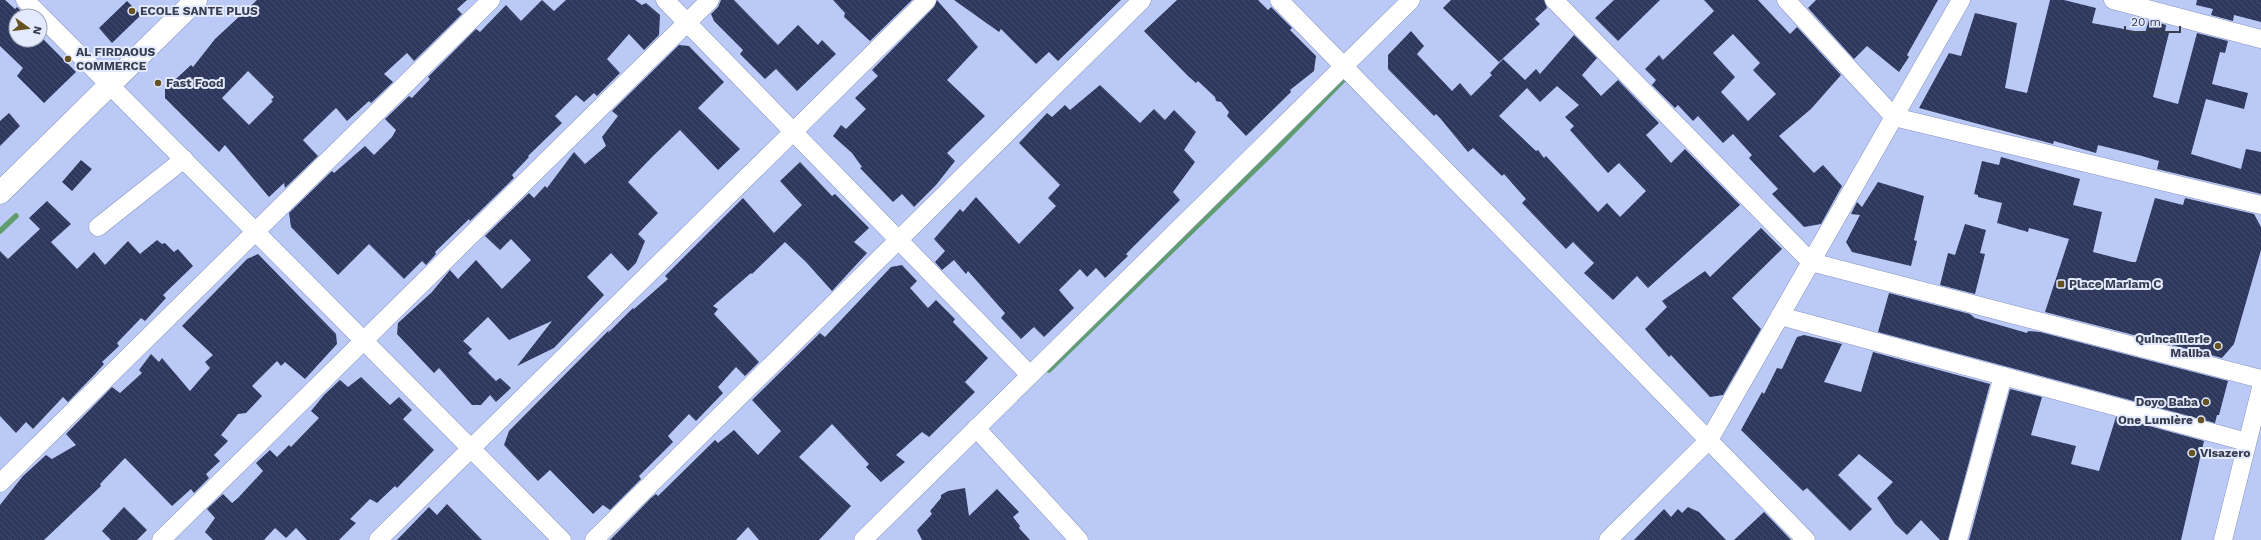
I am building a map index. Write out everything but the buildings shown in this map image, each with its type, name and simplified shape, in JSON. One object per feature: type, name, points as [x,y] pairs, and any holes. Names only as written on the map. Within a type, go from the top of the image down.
[{"type":"main road","points":[[0,192],[196,0]]},
{"type":"street","points":[[25,0],[562,540]]},
{"type":"street","points":[[0,484],[490,0]]},
{"type":"street","points":[[665,0],[1030,375]]},
{"type":"street","points":[[161,540],[710,0]]},
{"type":"street","points":[[378,540],[927,0]]},
{"type":"street","points":[[594,540],[1142,0]]},
{"type":"street","points":[[1279,0],[1806,540]]},
{"type":"street","points":[[863,540],[1411,0]]},
{"type":"street","points":[[1554,0],[1811,262],[2261,379]]},
{"type":"street","points":[[1786,0],[1894,117],[2261,205]]},
{"type":"street","points":[[1608,540],[1709,440],[1961,0]]},
{"type":"street","points":[[2113,0],[2261,39]]},
{"type":"street","points":[[98,227],[184,159]]},
{"type":"street","points":[[1780,316],[2247,442]]},
{"type":"street","points":[[1958,540],[2003,376]]},
{"type":"street","points":[[2222,540],[2261,388]]},
{"type":"street","points":[[976,428],[1079,540]]},
{"type":"waterway","points":[[1049,370],[1276,149],[1344,79]]},
{"type":"waterway","points":[[0,231],[16,216]]},
{"type":"place","name":"ECOLE SANTE PLUS","points":[[132,11]]},
{"type":"place","name":"AL FIRDAOUS COMMERCE","points":[[68,59]]},
{"type":"place","name":"Fast Food","points":[[158,83]]},
{"type":"place","name":"Place Mariam C","points":[[2061,284]]},
{"type":"place","name":"Quincaillerie Maliba","points":[[2218,346]]},
{"type":"place","name":"Doyo Baba","points":[[2206,402]]},
{"type":"place","name":"One Lumière","points":[[2201,420]]},
{"type":"place","name":"Visazero","points":[[2192,453]]}]
